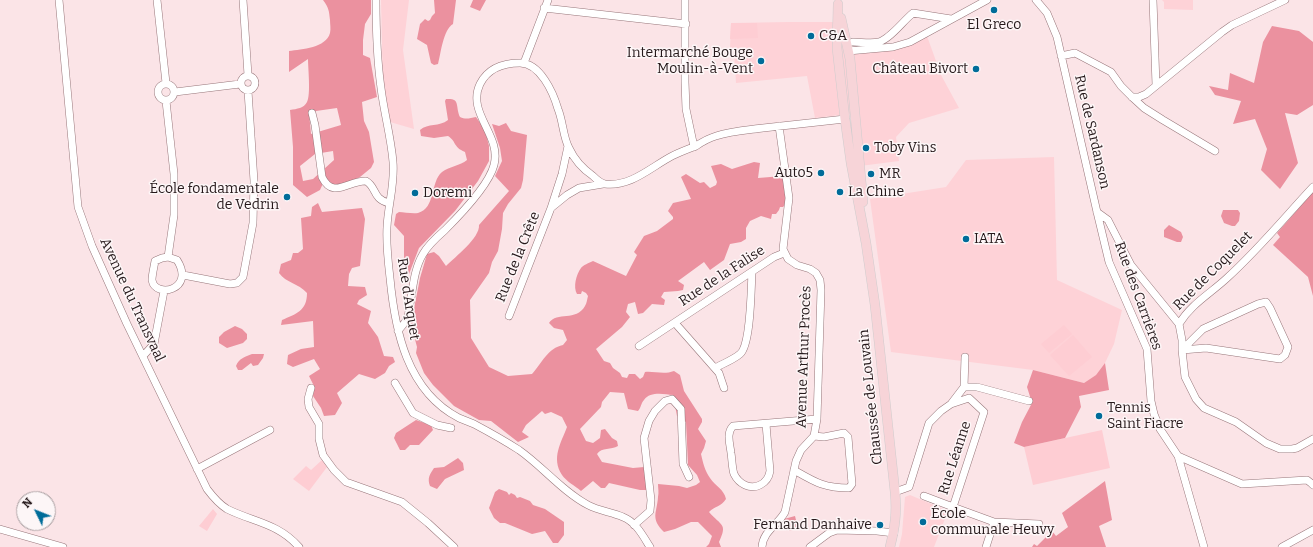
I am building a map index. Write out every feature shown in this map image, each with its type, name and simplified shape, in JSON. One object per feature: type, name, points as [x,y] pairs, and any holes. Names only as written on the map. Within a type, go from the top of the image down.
[{"type":"main road","name":"Chaussée de Louvain","points":[[838,2],[837,51],[845,120],[854,150]]},
{"type":"main road","name":"Chaussée de Louvain","points":[[838,2],[848,51],[855,115],[854,150],[850,164],[866,243],[875,305],[896,492],[897,513],[890,547]]},
{"type":"main road","points":[[837,51],[848,51]]},
{"type":"main road","points":[[845,120],[855,115]]},
{"type":"street","name":"Avenue du Transvaal","points":[[59,0],[78,207],[92,246],[207,489],[216,501],[226,508],[281,531],[299,547]]},
{"type":"street","points":[[157,0],[166,83]]},
{"type":"street","points":[[243,0],[248,76]]},
{"type":"street","name":"Rue d'Arquet","points":[[376,0],[377,54],[393,164],[386,244],[395,320],[403,351],[412,369],[432,398],[443,408],[519,450],[577,498],[588,505],[625,517],[640,531],[650,547]]},
{"type":"street","points":[[524,63],[548,0]]},
{"type":"street","points":[[685,0],[686,109],[694,147]]},
{"type":"street","points":[[848,51],[893,47],[910,42],[987,0]]},
{"type":"street","name":"Rue de Sardanson","points":[[1036,0],[1047,13],[1057,37],[1097,212]]},
{"type":"street","points":[[1153,0],[1156,86]]},
{"type":"street","points":[[1132,97],[1138,97],[1146,94],[1232,25],[1285,0]]},
{"type":"street","points":[[544,8],[686,24]]},
{"type":"street","points":[[853,42],[879,42],[890,35],[913,13],[951,19]]},
{"type":"street","points":[[1061,56],[1075,53],[1111,72],[1121,86],[1132,97],[1162,120],[1215,151]]},
{"type":"street","points":[[398,331],[407,319],[417,270],[423,253],[429,245],[455,220],[478,193],[490,175],[494,165],[495,153],[493,142],[478,109],[476,100],[480,84],[490,71],[500,65],[510,63],[524,63],[533,67],[548,84],[558,108],[568,146],[575,159],[603,184]]},
{"type":"street","points":[[248,76],[253,78],[256,83],[254,89],[248,91],[243,89],[240,84],[242,78],[248,76]]},
{"type":"street","points":[[166,83],[172,86],[175,92],[173,98],[166,101],[160,99],[157,92],[160,86],[166,83]]},
{"type":"street","points":[[175,92],[240,84]]},
{"type":"street","points":[[183,275],[230,284],[237,282],[243,277],[253,223],[254,181],[248,91]]},
{"type":"street","points":[[166,101],[174,181],[174,216],[168,257]]},
{"type":"street","points":[[312,113],[322,176],[328,186],[334,188],[362,180],[366,181],[370,184],[380,199],[389,203]]},
{"type":"street","name":"Rue de la Crête","points":[[551,208],[567,195],[579,188],[603,184],[624,183],[639,177],[672,156],[715,136],[726,133],[779,126],[845,120]]},
{"type":"street","points":[[779,126],[789,198],[783,249],[784,253]]},
{"type":"street","name":"Rue de la Crête","points":[[509,316],[551,208],[562,174],[568,146]]},
{"type":"street","name":"Rue de Coquelet","points":[[1313,186],[1245,260],[1227,278],[1192,307],[1179,324],[1185,377],[1196,399],[1204,408],[1236,422],[1266,442],[1280,449],[1297,448],[1313,439]]},
{"type":"street","points":[[1097,212],[1108,220],[1132,265],[1179,324]]},
{"type":"street","name":"Rue des Carrières","points":[[1097,212],[1109,262],[1147,349],[1151,401],[1154,414],[1160,429],[1178,456],[1204,547]]},
{"type":"street","name":"Rue de la Falise","points":[[639,346],[774,257],[784,253]]},
{"type":"street","name":"Avenue Arthur Procès","points":[[762,547],[762,540],[765,535],[782,518],[785,512],[798,455],[814,436],[817,419],[821,290],[820,280],[816,273],[810,269],[797,265],[788,259],[784,253]]},
{"type":"street","points":[[168,257],[177,260],[183,275],[181,281],[173,289],[164,291],[156,287],[152,281],[155,261],[162,258],[168,257]]},
{"type":"street","points":[[715,368],[740,354],[743,350],[747,338],[752,272]]},
{"type":"street","points":[[143,356],[154,344],[164,291]]},
{"type":"street","points":[[1266,302],[1288,347],[1285,355],[1280,359],[1206,348],[1182,350],[1203,329],[1258,304],[1266,302]]},
{"type":"street","name":"Rue de la Falise","points":[[675,323],[719,373],[724,388]]},
{"type":"street","points":[[896,492],[909,487],[928,423],[951,404],[964,387],[965,357]]},
{"type":"street","points":[[395,383],[414,413],[437,425],[451,428]]},
{"type":"street","points":[[964,387],[977,387],[1030,401]]},
{"type":"street","points":[[311,388],[308,399],[309,407],[319,424],[321,449],[323,455],[340,478],[346,482],[402,502],[454,547]]},
{"type":"street","name":"Rue Léanne","points":[[951,404],[969,398],[984,412],[953,507],[994,522],[1039,524]]},
{"type":"street","points":[[634,525],[650,511],[651,500],[644,438],[649,422],[655,411],[665,401],[672,399],[681,408],[683,464],[688,477]]},
{"type":"street","points":[[766,424],[770,471],[769,477],[759,486],[744,486],[734,473],[729,433],[733,426],[817,419]]},
{"type":"street","points":[[197,469],[270,430]]},
{"type":"street","points":[[794,470],[825,486],[849,488],[852,484],[848,437],[844,434],[814,436]]},
{"type":"street","points":[[1178,456],[1242,484],[1307,480],[1312,484]]},
{"type":"street","points":[[924,496],[953,507]]},
{"type":"street","points":[[986,547],[994,522]]},
{"type":"street","points":[[0,529],[63,547]]},
{"type":"street","points":[[810,547],[829,533],[837,530],[894,533]]},
{"type":"street","points":[[1282,547],[1313,530]]},
{"type":"shaded area","points":[[323,0],[371,0],[371,14],[365,24],[363,55],[370,58],[377,97],[362,102],[364,121],[369,132],[374,162],[371,168],[360,177],[349,183],[333,186],[325,179],[320,190],[307,197],[293,185],[293,147],[290,110],[298,109],[307,102],[309,88],[308,59],[289,72],[289,51],[319,45],[328,38],[330,33],[330,20]],"holes":[[[337,108],[341,125],[311,134],[309,112]],[[333,151],[334,160],[313,179],[303,181],[300,166],[315,154]]]},
{"type":"shaded area","points":[[381,0],[409,0],[403,50],[414,129],[390,122],[383,88]]},
{"type":"shaded area","points":[[434,0],[456,0],[453,24],[445,36],[438,64],[434,65],[431,63],[427,45],[417,39],[420,24],[425,19],[428,21],[430,20],[435,13]]},
{"type":"shaded area","points":[[473,0],[486,0],[480,11],[470,7]]},
{"type":"shaded area","points":[[1162,0],[1193,0],[1193,10],[1164,9],[1164,2]]},
{"type":"shaded area","points":[[838,22],[848,51],[893,47],[927,36],[941,75],[959,108],[909,123],[896,137],[899,161],[860,166],[856,113],[815,118],[807,76],[736,83],[734,50],[730,50],[731,23]]},
{"type":"shaded area","points":[[731,23],[757,23],[758,38],[730,39]]},
{"type":"shaded area","points":[[1272,26],[1299,31],[1313,42],[1313,105],[1297,115],[1285,113],[1298,163],[1280,189],[1261,170],[1267,149],[1255,119],[1233,124],[1241,101],[1215,95],[1209,86],[1228,90],[1230,73],[1254,83],[1263,42]]},
{"type":"shaded area","points":[[446,99],[456,101],[460,117],[466,119],[476,117],[485,130],[489,146],[489,161],[478,181],[455,211],[419,248],[409,274],[404,270],[404,236],[394,225],[396,214],[399,212],[418,213],[424,210],[428,206],[438,176],[448,168],[461,164],[467,160],[465,152],[448,136],[434,138],[421,136],[420,130],[423,128],[441,124],[448,120]]},
{"type":"shaded area","points":[[506,123],[511,131],[527,135],[523,180],[521,188],[508,204],[503,213],[498,251],[492,262],[489,273],[470,300],[471,338],[489,367],[508,376],[532,374],[553,349],[563,345],[567,340],[563,330],[554,328],[549,323],[552,319],[577,314],[585,306],[588,296],[582,291],[581,294],[577,294],[575,288],[576,277],[582,267],[593,261],[626,276],[637,255],[634,252],[644,236],[657,231],[673,219],[668,211],[673,203],[691,199],[681,177],[686,174],[700,183],[704,182],[710,188],[716,185],[717,182],[711,166],[721,164],[732,169],[754,162],[760,163],[758,178],[783,176],[786,204],[783,207],[780,207],[776,214],[772,214],[771,219],[761,216],[750,221],[746,228],[746,239],[741,242],[730,244],[724,260],[710,270],[704,262],[678,281],[684,285],[683,290],[664,292],[661,297],[665,300],[664,305],[652,304],[643,313],[638,314],[635,302],[628,304],[626,312],[630,317],[622,327],[596,349],[604,361],[610,363],[622,377],[627,378],[629,374],[635,374],[640,379],[643,377],[645,372],[667,373],[674,371],[680,375],[684,391],[702,419],[698,429],[706,441],[701,454],[704,467],[712,481],[721,490],[726,499],[722,504],[709,512],[722,525],[723,531],[719,542],[721,547],[706,547],[712,536],[698,522],[691,522],[664,532],[657,523],[655,515],[658,484],[687,488],[700,482],[697,475],[688,465],[686,422],[677,416],[673,395],[650,395],[643,401],[638,411],[628,409],[624,393],[610,392],[602,402],[601,407],[580,429],[586,441],[593,443],[600,438],[601,430],[605,429],[612,438],[617,441],[618,446],[604,449],[597,454],[602,462],[633,468],[644,467],[648,490],[640,490],[609,483],[605,488],[601,488],[593,481],[581,491],[562,475],[557,463],[558,451],[567,427],[562,417],[551,412],[545,414],[542,411],[526,425],[522,432],[529,437],[518,442],[491,421],[479,420],[454,406],[433,385],[424,373],[416,353],[417,347],[411,324],[420,278],[427,254],[434,252],[446,266],[476,236],[479,225],[509,191],[495,176],[502,161],[500,148],[492,124],[499,126]]},
{"type":"shaded area","name":"IATA","points":[[1054,157],[1057,280],[1122,310],[1114,344],[1105,363],[1096,375],[1084,383],[1033,370],[891,352],[870,199],[946,187],[966,160]]},
{"type":"shaded area","points":[[1313,192],[1313,296],[1308,277],[1273,245],[1280,237],[1277,233]]},
{"type":"shaded area","points":[[318,203],[322,212],[362,208],[365,219],[360,266],[352,268],[349,274],[348,286],[365,287],[367,295],[359,300],[357,304],[371,311],[368,323],[378,337],[384,356],[393,357],[395,362],[389,366],[385,373],[375,379],[359,374],[337,393],[342,403],[335,415],[324,416],[321,408],[313,396],[314,386],[309,376],[320,369],[314,359],[293,367],[287,364],[288,355],[301,349],[314,347],[313,321],[281,325],[282,320],[296,314],[303,308],[307,293],[300,287],[285,279],[279,273],[281,264],[291,260],[293,253],[298,253],[303,249],[301,218],[311,216],[312,207]]},
{"type":"shaded area","points":[[1223,210],[1238,210],[1240,213],[1239,221],[1235,226],[1224,223],[1221,216]]},
{"type":"shaded area","points":[[1169,225],[1181,232],[1183,237],[1181,242],[1164,237],[1164,230]]},
{"type":"shaded area","points":[[1064,325],[1072,334],[1049,353],[1041,344]]},
{"type":"shaded area","points":[[235,326],[242,329],[247,334],[247,339],[243,343],[227,348],[219,343],[219,337],[224,332]]},
{"type":"shaded area","points":[[1073,335],[1092,357],[1069,376],[1050,355]]},
{"type":"shaded area","points":[[252,354],[264,354],[258,365],[253,366],[251,363],[242,370],[238,370],[236,366],[239,361],[242,358]]},
{"type":"shaded area","points":[[1105,363],[1109,390],[1079,396],[1081,407],[1065,438],[1024,447],[1014,443],[1022,422],[1032,403],[1027,387],[1033,370],[1084,383],[1096,375]]},
{"type":"shaded area","points":[[416,420],[431,425],[433,430],[419,445],[410,445],[405,450],[400,450],[394,438],[396,433]]},
{"type":"shaded area","points":[[1102,430],[1110,468],[1033,485],[1024,447]]},
{"type":"shaded area","points":[[458,458],[463,463],[464,470],[445,479],[437,489],[430,486],[429,478],[434,468],[444,467]]},
{"type":"shaded area","points":[[322,460],[327,467],[309,491],[293,479],[306,466],[311,470]]},
{"type":"shaded area","points":[[1105,481],[1112,520],[1099,526],[1106,547],[1032,547],[1034,544],[1037,546],[1052,531],[1056,536],[1068,527],[1062,513]]},
{"type":"shaded area","points":[[499,489],[507,492],[509,495],[511,493],[517,498],[520,497],[530,501],[533,505],[545,509],[564,522],[564,535],[558,543],[553,543],[545,531],[532,534],[505,523],[500,523],[494,518],[489,508],[495,492]]},
{"type":"shaded area","name":"École communale Heuvy","points":[[910,495],[948,511],[934,547],[899,547],[902,534],[905,497]]},
{"type":"shaded area","points":[[213,509],[217,514],[207,531],[199,526]]},
{"type":"shaded area","points":[[795,516],[798,528],[790,531],[782,522],[784,519]]},
{"type":"place","name":"El Greco","points":[[994,10]]},
{"type":"place","name":"C&A","points":[[811,36]]},
{"type":"place","name":"Intermarché Bouge Moulin-à-Vent","points":[[761,61]]},
{"type":"place","name":"Château Bivort","points":[[976,69]]},
{"type":"place","name":"Toby Vins","points":[[866,148]]},
{"type":"place","name":"Auto5","points":[[821,173]]},
{"type":"place","name":"MR","points":[[871,174]]},
{"type":"place","name":"La Chine","points":[[840,192]]},
{"type":"place","name":"Doremi","points":[[415,193]]},
{"type":"place","name":"École fondamentale de Vedrin","points":[[287,197]]},
{"type":"place","name":"IATA","points":[[966,239]]},
{"type":"place","name":"Tennis Saint Fiacre","points":[[1099,416]]},
{"type":"place","name":"École communale Heuvy","points":[[923,522]]},
{"type":"place","name":"Fernand Danhaive","points":[[880,525]]}]
